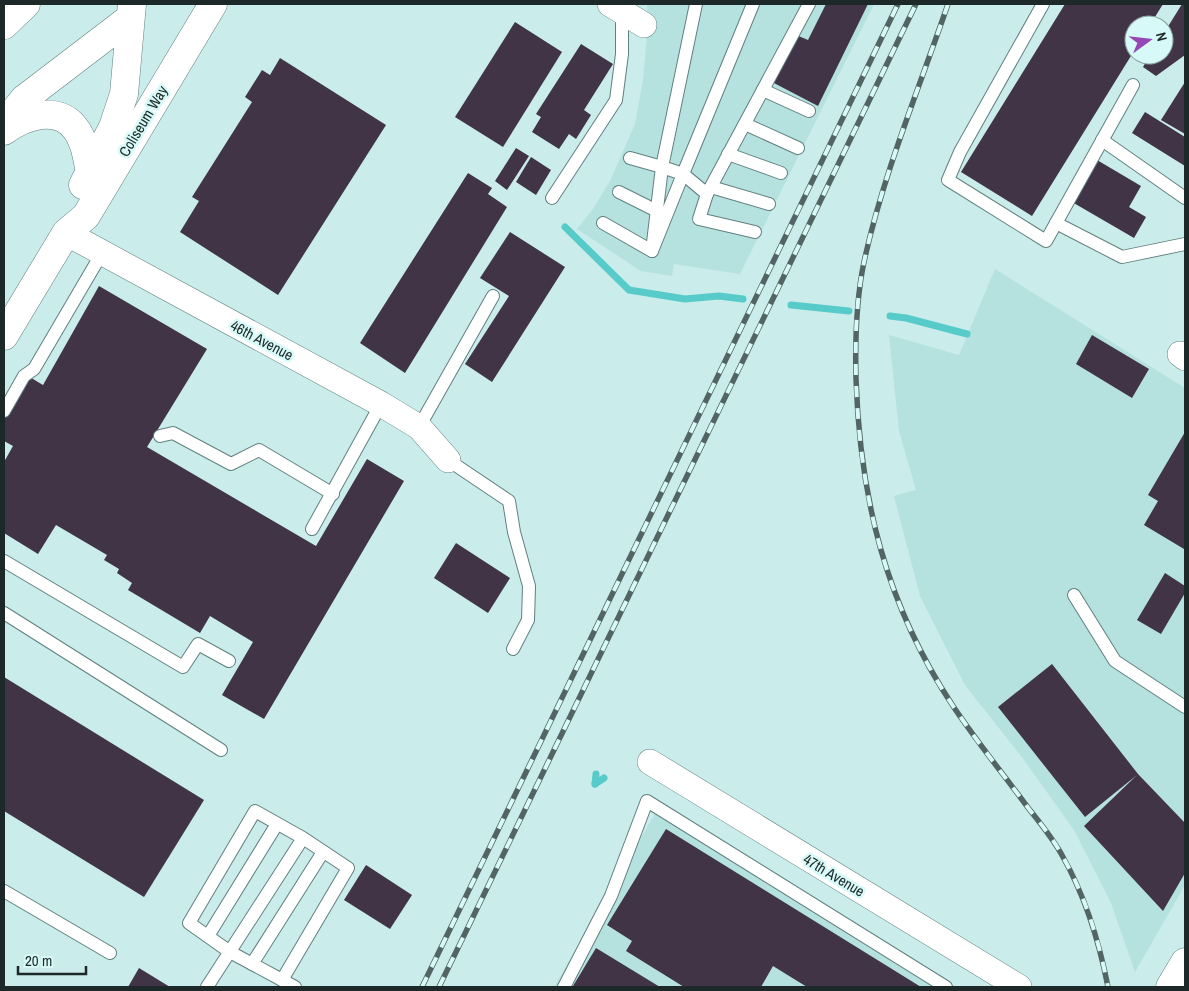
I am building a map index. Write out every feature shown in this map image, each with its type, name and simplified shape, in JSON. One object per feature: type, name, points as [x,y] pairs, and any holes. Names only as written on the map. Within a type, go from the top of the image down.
[{"type":"main road","points":[[4,25],[26,4]]},
{"type":"main road","name":"Coliseum Way","points":[[4,336],[66,233],[86,216],[213,4]]},
{"type":"main road","points":[[4,124],[24,99],[137,9]]},
{"type":"main road","name":"Coliseum Way","points":[[66,233],[71,205],[90,173],[113,127],[124,94],[137,9]]},
{"type":"main road","points":[[4,131],[17,122],[39,115],[59,116],[75,127],[85,147],[90,173]]},
{"type":"main road","points":[[1170,987],[1185,962]]},
{"type":"street","points":[[616,8],[644,25]]},
{"type":"street","name":"46th Avenue","points":[[66,233],[381,404],[419,427],[448,460]]},
{"type":"street","name":"47th Avenue","points":[[650,762],[1019,987]]},
{"type":"lane","points":[[652,252],[662,167],[696,4]]},
{"type":"lane","points":[[652,252],[753,4]]},
{"type":"lane","points":[[755,232],[699,219],[709,190],[809,4]]},
{"type":"lane","points":[[1043,4],[960,152],[948,180],[1046,241],[1133,85]]},
{"type":"lane","points":[[552,198],[616,100],[622,54],[616,8]]},
{"type":"lane","points":[[763,90],[809,111]]},
{"type":"lane","points":[[745,124],[798,148]]},
{"type":"lane","points":[[1102,140],[1185,198]]},
{"type":"lane","points":[[728,154],[781,173]]},
{"type":"lane","points":[[630,158],[684,174],[709,190],[769,204]]},
{"type":"lane","points":[[619,192],[657,211]]},
{"type":"lane","points":[[603,222],[652,252]]},
{"type":"lane","points":[[1056,223],[1122,257],[1185,244]]},
{"type":"lane","points":[[4,411],[24,376],[34,368],[102,253]]},
{"type":"lane","points":[[419,427],[494,296]]},
{"type":"lane","points":[[312,529],[381,404]]},
{"type":"lane","points":[[160,436],[173,433],[231,464],[259,450],[333,494]]},
{"type":"lane","points":[[448,460],[509,501],[514,532],[529,586],[528,620],[513,649]]},
{"type":"lane","points":[[4,561],[183,668],[198,644],[229,661]]},
{"type":"lane","points":[[1074,595],[1115,661],[1185,707]]},
{"type":"lane","points":[[4,614],[220,750]]},
{"type":"lane","points":[[564,987],[610,896],[647,801],[946,987]]},
{"type":"lane","points":[[282,980],[348,868],[303,838],[255,811],[189,923],[230,952],[252,964],[295,987]]},
{"type":"lane","points":[[208,936],[277,824]]},
{"type":"lane","points":[[207,987],[303,838]]},
{"type":"lane","points":[[252,964],[323,852]]},
{"type":"lane","points":[[4,891],[110,953]]},
{"type":"shaded area","points":[[647,4],[874,4],[740,274],[674,264],[672,276],[641,271],[577,229],[593,209],[610,181],[635,124],[643,80],[648,25]]},
{"type":"shaded area","points":[[995,269],[1185,388],[1185,885],[1135,972],[1111,903],[1074,830],[1024,760],[965,685],[920,596],[894,496],[916,490],[899,431],[889,335],[959,355]]},
{"type":"shaded area","points":[[660,805],[955,987],[554,987]]},
{"type":"building","points":[[826,4],[868,4],[818,106],[772,82],[796,35],[808,40]]},
{"type":"building","points":[[1065,4],[1163,4],[1156,15],[1124,15],[1125,65],[1032,216],[961,172]]},
{"type":"building","points":[[1182,4],[1185,4],[1185,55],[1174,63],[1174,17]]},
{"type":"building","points":[[515,22],[562,52],[503,147],[455,117]]},
{"type":"building","points":[[581,44],[613,64],[584,110],[591,115],[576,139],[569,134],[559,149],[532,132],[541,117],[536,114]]},
{"type":"building","points":[[280,58],[386,125],[278,295],[180,232],[199,201],[192,197],[252,102],[245,97],[262,70],[270,75]]},
{"type":"building","points":[[1144,65],[1171,65],[1156,76],[1143,67]]},
{"type":"building","points":[[1185,82],[1185,134],[1161,120]]},
{"type":"building","points":[[1145,112],[1185,137],[1185,166],[1132,133]]},
{"type":"building","points":[[516,148],[529,156],[507,190],[495,181]]},
{"type":"building","points":[[531,157],[551,170],[536,195],[516,182]]},
{"type":"building","points":[[1097,160],[1141,186],[1129,207],[1146,217],[1134,238],[1072,202]]},
{"type":"building","points":[[468,173],[492,188],[488,194],[507,207],[405,373],[360,343]]},
{"type":"building","points":[[510,232],[565,267],[492,382],[465,364],[509,296],[480,278]]},
{"type":"building","points":[[99,286],[207,349],[147,447],[316,546],[367,459],[404,481],[264,719],[222,695],[253,642],[210,616],[200,633],[128,590],[132,583],[117,573],[119,569],[104,560],[107,555],[56,525],[38,554],[4,533],[4,462],[13,446],[4,441],[4,417],[28,376],[43,385]]},
{"type":"building","points":[[1092,335],[1149,369],[1132,398],[1076,364]]},
{"type":"building","points":[[1185,432],[1184,549],[1144,525],[1158,501],[1148,495]]},
{"type":"building","points":[[456,543],[510,578],[488,613],[434,578]]},
{"type":"building","points":[[1165,573],[1185,586],[1185,593],[1161,634],[1137,620]]},
{"type":"building","points":[[1052,664],[1138,774],[1185,823],[1185,873],[1163,911],[1084,826],[1137,775],[1085,817],[998,707]]},
{"type":"building","points":[[4,677],[204,800],[144,897],[4,811]]},
{"type":"building","points":[[666,829],[921,987],[807,987],[773,966],[761,987],[684,987],[626,951],[632,941],[607,925]]},
{"type":"building","points":[[366,865],[412,895],[390,929],[344,900]]},
{"type":"building","points":[[596,948],[660,987],[573,986]]},
{"type":"building","points":[[139,968],[170,987],[128,987]]},
{"type":"waterway","points":[[565,227],[629,290],[685,299],[719,296],[743,299]]},
{"type":"waterway","points":[[791,305],[849,311]]},
{"type":"waterway","points":[[890,316],[906,318],[967,334]]},
{"type":"waterway","points":[[595,784],[596,774]]},
{"type":"waterway","points":[[595,784],[604,778]]},
{"type":"railway","points":[[422,987],[898,4]]},
{"type":"railway","points":[[439,987],[916,4]]},
{"type":"railway","points":[[948,4],[891,164],[872,229],[861,276],[857,320],[856,379],[863,467],[881,550],[894,590],[910,629],[930,668],[953,706],[1056,844],[1071,872],[1091,920],[1108,987]]}]
